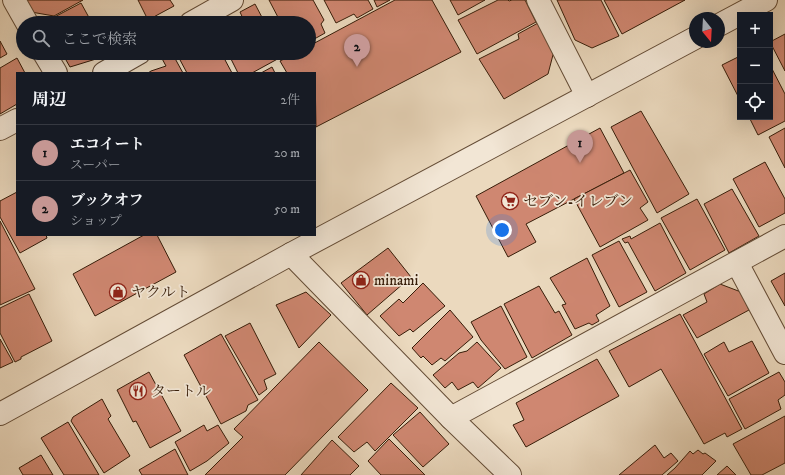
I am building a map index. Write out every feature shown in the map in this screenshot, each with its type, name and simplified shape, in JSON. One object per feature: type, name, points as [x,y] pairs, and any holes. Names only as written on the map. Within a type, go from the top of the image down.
[{"type":"street","points":[[14,0],[23,16]]},
{"type":"street","points":[[203,16],[232,0]]},
{"type":"street","points":[[538,0],[587,96]]},
{"type":"street","points":[[725,22],[766,0]]},
{"type":"street","points":[[0,414],[292,254],[689,41]]},
{"type":"street","points":[[48,60],[55,72]]},
{"type":"street","points":[[106,72],[127,60]]},
{"type":"street","points":[[0,129],[16,121]]},
{"type":"street","points":[[452,418],[785,236]]},
{"type":"street","points":[[292,254],[452,418],[510,475]]},
{"type":"street","points":[[737,263],[785,353]]},
{"type":"building","points":[[26,0],[83,0],[54,16],[31,12]]},
{"type":"building","points":[[138,0],[170,0],[174,6],[155,16],[146,16]]},
{"type":"building","points":[[269,0],[313,0],[324,20],[321,24],[325,33],[316,38],[316,16],[277,16]]},
{"type":"building","points":[[324,0],[368,0],[373,9],[357,18],[354,14],[336,23]]},
{"type":"building","points":[[374,0],[390,0],[377,7]]},
{"type":"building","points":[[395,0],[432,0],[461,52],[316,127],[316,72],[286,72],[280,61],[316,60],[316,42]]},
{"type":"building","points":[[450,0],[485,0],[458,15]]},
{"type":"building","points":[[498,0],[525,0],[536,22],[477,54],[458,20]]},
{"type":"building","points":[[557,0],[601,0],[619,36],[592,48],[575,40]]},
{"type":"building","points":[[604,0],[685,0],[622,34]]},
{"type":"building","points":[[81,3],[88,16],[56,16]]},
{"type":"building","points":[[255,4],[261,16],[242,16],[240,12]]},
{"type":"building","points":[[538,23],[554,51],[548,74],[504,99],[479,59],[519,39],[518,34]]},
{"type":"building","points":[[785,34],[785,71],[773,48],[773,40]]},
{"type":"building","points":[[0,41],[7,54],[0,58]]},
{"type":"building","points":[[737,58],[737,94],[722,65]]},
{"type":"building","points":[[16,59],[24,72],[16,72],[16,105],[0,114],[0,68]]},
{"type":"building","points":[[66,60],[93,60],[70,67]]},
{"type":"building","points":[[163,60],[176,60],[182,72],[150,72],[151,71],[166,66]]},
{"type":"building","points":[[180,60],[225,60],[231,72],[186,72]]},
{"type":"building","points":[[232,60],[276,60],[254,72],[238,72]]},
{"type":"building","points":[[272,67],[274,72],[263,72]]},
{"type":"building","points":[[773,71],[785,94],[785,121],[758,135],[750,120],[773,120]]},
{"type":"building","points":[[641,111],[689,194],[657,213],[611,127]]},
{"type":"building","points":[[600,128],[624,173],[526,224],[536,242],[508,257],[476,196]]},
{"type":"building","points":[[785,128],[785,168],[769,137]]},
{"type":"building","points":[[765,162],[785,199],[785,213],[759,227],[733,179]]},
{"type":"building","points":[[630,170],[648,202],[640,208],[648,220],[600,247],[574,199]]},
{"type":"building","points":[[732,189],[759,236],[729,253],[704,204]]},
{"type":"building","points":[[16,193],[16,236],[46,236],[47,238],[20,253],[0,217],[0,201]]},
{"type":"building","points":[[697,199],[725,250],[690,270],[661,218]]},
{"type":"building","points":[[0,221],[35,289],[0,305]]},
{"type":"building","points":[[660,223],[686,273],[655,291],[628,242],[625,243],[622,239],[630,236],[631,239]]},
{"type":"building","points":[[142,236],[158,236],[176,272],[95,316],[73,274]]},
{"type":"building","points":[[619,241],[647,292],[619,307],[592,255]]},
{"type":"building","points":[[388,248],[411,277],[367,315],[341,283]]},
{"type":"building","points":[[587,258],[610,306],[596,315],[599,321],[592,325],[589,323],[575,329],[562,305],[566,304],[550,278]]},
{"type":"building","points":[[785,273],[785,306],[771,281]]},
{"type":"building","points":[[423,283],[445,306],[413,332],[410,329],[399,336],[380,316],[399,299],[403,303]]},
{"type":"building","points":[[720,284],[741,292],[749,310],[697,338],[683,315],[707,302],[704,294]]},
{"type":"building","points":[[539,286],[555,313],[559,311],[572,335],[532,358],[504,304]]},
{"type":"building","points":[[306,292],[331,315],[299,348],[276,305]]},
{"type":"building","points":[[29,294],[52,341],[21,357],[21,359],[15,362],[0,333],[0,308]]},
{"type":"building","points":[[501,306],[527,357],[505,369],[481,340],[471,322]]},
{"type":"building","points":[[450,310],[473,337],[445,361],[441,358],[432,365],[423,356],[421,358],[412,348]]},
{"type":"building","points":[[680,314],[742,429],[727,437],[725,433],[704,444],[661,369],[629,387],[609,351]]},
{"type":"building","points":[[250,323],[276,374],[264,380],[267,389],[259,395],[225,336]]},
{"type":"building","points":[[221,334],[258,400],[248,405],[246,411],[221,424],[184,355]]},
{"type":"building","points":[[0,339],[13,362],[0,368]]},
{"type":"building","points":[[752,341],[769,373],[728,396],[704,354],[724,342],[729,352]]},
{"type":"building","points":[[319,342],[368,390],[285,475],[205,475],[243,437],[234,429]]},
{"type":"building","points":[[477,342],[501,368],[478,388],[473,382],[458,390],[452,382],[445,388],[433,375],[459,353],[467,351]]},
{"type":"building","points":[[597,359],[619,396],[526,447],[513,425],[524,420],[516,403]]},
{"type":"building","points":[[149,372],[181,431],[150,448],[136,421],[133,422],[117,390]]},
{"type":"building","points":[[779,372],[785,382],[785,395],[778,400],[781,409],[745,429],[729,399]]},
{"type":"building","points":[[391,383],[418,408],[375,451],[367,442],[354,452],[338,437]]},
{"type":"building","points":[[102,399],[111,416],[108,419],[130,456],[104,473],[71,421],[73,417]]},
{"type":"building","points":[[420,412],[449,444],[423,467],[393,435]]},
{"type":"building","points":[[785,416],[785,463],[762,475],[751,475],[733,444]]},
{"type":"building","points":[[68,422],[99,475],[64,475],[41,438]]},
{"type":"building","points":[[204,425],[207,431],[218,425],[229,443],[207,461],[190,471],[175,442]]},
{"type":"building","points":[[389,439],[425,475],[381,475],[368,461]]},
{"type":"building","points":[[332,440],[359,466],[350,475],[301,475]]},
{"type":"building","points":[[655,445],[664,458],[671,453],[678,461],[662,475],[619,475]]},
{"type":"building","points":[[175,449],[188,475],[142,475],[139,470]]},
{"type":"building","points":[[698,450],[716,461],[702,475],[667,475],[690,451],[693,454]]},
{"type":"building","points":[[41,455],[53,475],[23,475],[19,468]]},
{"type":"building","points":[[727,466],[736,475],[717,475]]},
{"type":"place","name":"ブックオフ","points":[[357,67]]},
{"type":"place","name":"エコイート","points":[[580,163]]},
{"type":"place","name":"セブン-イレブン","points":[[510,201]]},
{"type":"place","name":"minami","points":[[361,280]]},
{"type":"place","name":"ヤクルト","points":[[118,292]]},
{"type":"place","name":"タートル","points":[[138,391]]}]
